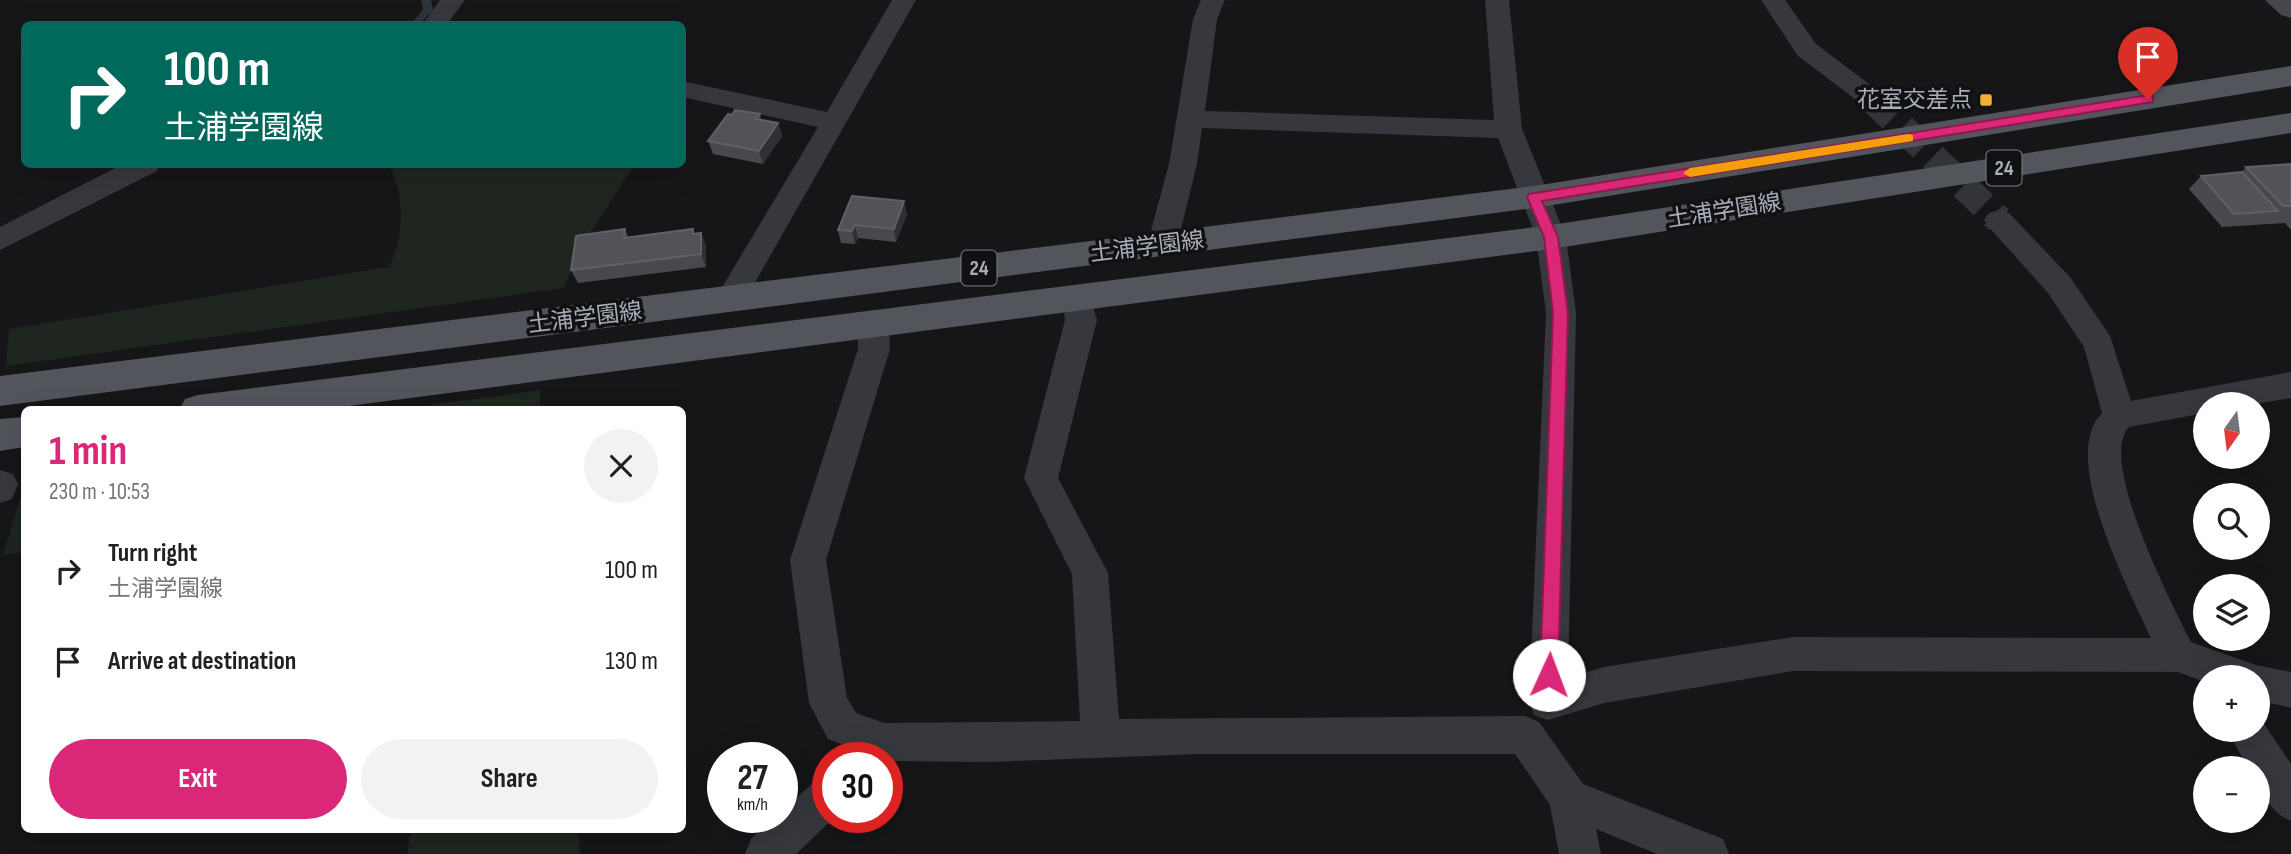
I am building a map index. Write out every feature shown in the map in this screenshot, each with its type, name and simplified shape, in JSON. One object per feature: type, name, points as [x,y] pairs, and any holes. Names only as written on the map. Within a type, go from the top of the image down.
[{"type":"main road","points":[[2279,0],[2291,9]]},
{"type":"main road","name":"土浦学園線","points":[[0,391],[1534,197],[2291,76]]},
{"type":"main road","name":"土浦学園線","points":[[229,406],[1551,237],[2291,123]]},
{"type":"main road","points":[[0,435],[21,432]]},
{"type":"street","points":[[437,21],[453,0]]},
{"type":"street","points":[[730,299],[887,34],[904,0]]},
{"type":"street","points":[[1162,245],[1183,164],[1205,19],[1213,0]]},
{"type":"street","points":[[1497,0],[1508,129],[1551,237],[1561,313],[1548,702],[1525,735]]},
{"type":"street","points":[[1773,0],[1807,50],[1872,99]]},
{"type":"street","points":[[686,90],[833,122]]},
{"type":"street","points":[[1188,119],[1508,129]]},
{"type":"street","points":[[0,240],[139,168]]},
{"type":"street","points":[[1999,220],[2059,285],[2099,344],[2119,416]]},
{"type":"street","points":[[1077,298],[1081,320],[1041,478],[1090,572],[1101,737]]},
{"type":"street","points":[[865,742],[842,726],[828,703],[808,560],[874,349],[873,322]]},
{"type":"street","points":[[2199,665],[2137,568],[2102,462],[2105,431],[2119,416],[2291,385]]},
{"type":"street","points":[[1548,702],[1604,685],[1793,654],[2193,666]]},
{"type":"street","points":[[2270,685],[2291,690]]},
{"type":"street","points":[[903,748],[1101,737],[1525,735]]},
{"type":"street","points":[[1525,735],[1569,798],[1580,854]]},
{"type":"street","points":[[2254,742],[2291,801]]},
{"type":"street","points":[[1569,798],[1707,854]]},
{"type":"street","points":[[766,854],[812,811]]},
{"type":"shaded area","points":[[390,168],[632,168],[579,250],[564,288],[6,366],[9,329],[389,267],[398,242],[401,216]]},
{"type":"shaded area","points":[[541,390],[539,406],[422,406]]},
{"type":"shaded area","points":[[21,496],[21,552],[3,555]]},
{"type":"shaded area","points":[[410,833],[578,833],[581,854],[407,854]]},
{"type":"building","points":[[735,110],[760,114],[756,119],[778,123],[759,151],[708,141],[728,114],[732,115]]},
{"type":"building","points":[[2291,164],[2291,206],[2283,206],[2246,167]]},
{"type":"building","points":[[2242,172],[2278,211],[2234,214],[2201,176]]},
{"type":"building","points":[[852,196],[904,201],[894,229],[855,225],[852,231],[838,230]]},
{"type":"building","points":[[625,229],[624,238],[693,229],[693,234],[701,233],[701,254],[571,270],[576,236]]},
{"type":"waterway","points":[[418,21],[428,10],[426,0]]},
{"type":"tunnel","points":[[1872,99],[1999,220]]},
{"type":"slow traffic","points":[[1690,173],[1908,138]]},
{"type":"place","name":"花室交差点","points":[[1986,100]]},
{"type":"route","points":[[1549,675],[1561,313],[1551,237],[1534,197],[2148,99]]}]
